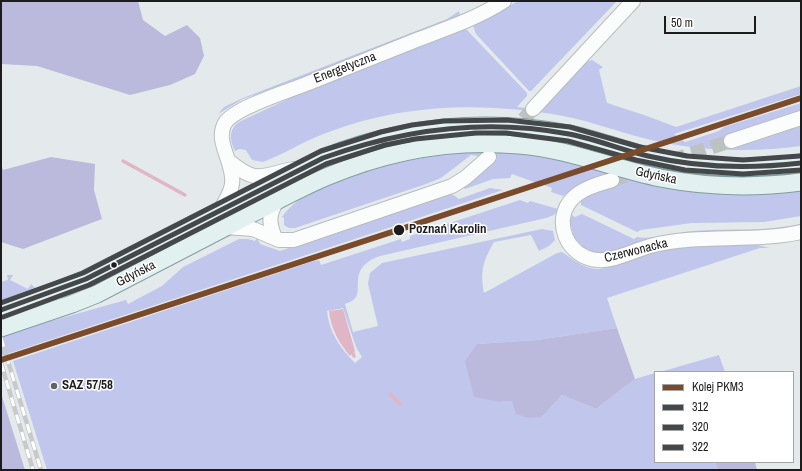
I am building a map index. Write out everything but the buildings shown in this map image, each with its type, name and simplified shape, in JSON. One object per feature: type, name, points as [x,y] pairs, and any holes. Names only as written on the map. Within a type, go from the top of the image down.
[{"type":"main road","name":"Gdyńska","points":[[1,310],[57,291],[86,279],[302,168],[350,148],[392,136],[432,128],[486,125],[534,128],[571,134],[647,156],[689,164],[745,167],[801,163]]},
{"type":"main road","name":"Gdyńska","points":[[1,328],[97,294],[225,227],[324,178],[376,159],[425,148],[474,144],[519,145],[552,149],[584,156],[659,178],[686,182],[746,186],[801,182]]},
{"type":"street","name":"Energetyczna","points":[[221,209],[232,186],[230,162],[222,143],[221,133],[224,124],[232,116],[274,96],[465,21],[504,1]]},
{"type":"street","points":[[533,109],[633,1]]},
{"type":"street","points":[[731,141],[801,118]]},
{"type":"street","points":[[225,227],[253,229],[281,240],[294,240],[432,194],[464,178],[489,157]]},
{"type":"street","name":"Energetyczna","points":[[230,162],[244,174],[254,177],[302,168]]},
{"type":"street","name":"Czerwonacka","points":[[612,180],[577,194],[570,202],[563,216],[563,232],[568,243],[577,253],[590,259],[607,260],[650,246],[693,238],[765,237],[801,232]]},
{"type":"street","points":[[275,238],[270,225],[270,220],[273,208],[278,201]]},
{"type":"shaded area","points":[[1,1],[138,1],[143,20],[165,36],[187,25],[200,38],[204,56],[195,74],[170,85],[130,95],[37,66],[1,64]]},
{"type":"shaded area","points":[[518,1],[617,1],[531,91],[529,91],[476,34],[473,26]]},
{"type":"shaded area","points":[[459,11],[460,15],[318,72],[243,99],[218,114],[224,107],[243,98],[447,19]]},
{"type":"shaded area","points":[[466,29],[527,93],[527,96],[517,107],[541,110],[586,62],[592,60],[603,67],[599,70],[607,103],[676,127],[801,86],[801,94],[674,134],[685,142],[719,131],[724,127],[801,103],[801,146],[764,150],[726,150],[688,147],[638,137],[565,116],[523,110],[465,107],[437,108],[409,112],[353,124],[318,136],[263,162],[252,160],[246,150],[239,149],[235,151],[231,135],[233,128],[239,122],[305,91]]},
{"type":"shaded area","points":[[470,152],[513,152],[801,189],[801,216],[764,222],[692,223],[641,230],[637,232],[581,205],[581,201],[594,193],[618,185],[606,176],[577,186],[563,196],[551,192],[552,188],[544,185],[582,172],[578,169],[537,183],[512,174],[510,178],[493,179],[465,189],[463,187],[481,174],[497,159],[471,155],[441,178],[426,184],[295,228],[289,228],[284,225],[284,218],[282,217],[297,202],[317,189],[341,178],[396,163],[448,154]]},
{"type":"shaded area","points":[[51,157],[95,164],[94,190],[102,219],[23,249],[1,242],[1,163],[3,170]]},
{"type":"shaded area","points":[[490,188],[503,190],[1,356],[1,335],[126,300],[128,304],[162,286],[183,267],[239,239],[255,241],[257,238],[260,244],[280,251],[452,194],[459,199]]},
{"type":"shaded area","points":[[520,200],[528,203],[530,201],[558,209],[555,214],[546,218],[380,256],[370,260],[360,270],[357,296],[351,302],[345,304],[353,332],[378,326],[368,284],[370,273],[382,263],[542,229],[553,231],[555,240],[549,246],[539,251],[531,235],[494,242],[483,266],[482,278],[484,293],[557,253],[562,252],[582,265],[601,269],[659,251],[690,246],[742,243],[769,248],[760,248],[607,298],[617,328],[537,340],[477,344],[500,402],[512,401],[542,417],[562,395],[596,409],[635,379],[654,373],[654,463],[715,463],[718,470],[47,470],[13,361],[311,262],[319,260],[321,265],[401,239],[402,242],[410,239],[410,236]],"holes":[[[343,308],[356,347],[362,357],[355,363],[345,352],[333,333],[327,311]]]},
{"type":"shaded area","points":[[582,214],[634,239],[637,237],[658,237],[693,231],[760,229],[801,224],[801,226],[765,231],[681,234],[638,243],[604,253],[597,253],[584,248],[574,237],[570,222],[572,215],[575,217]]},
{"type":"shaded area","points":[[7,275],[13,275],[10,280],[28,289],[31,284],[35,288],[1,301],[1,282],[8,280]]},
{"type":"shaded area","points":[[343,309],[355,351],[350,356],[336,335],[329,311]]},
{"type":"shaded area","points":[[617,328],[635,379],[596,409],[562,395],[542,417],[528,418],[516,414],[512,401],[500,402],[474,397],[465,361],[477,344],[537,340]]},
{"type":"shaded area","points":[[719,355],[725,371],[663,371]]},
{"type":"shaded area","points":[[1,393],[25,470],[1,470]]},
{"type":"shaded area","points":[[715,463],[755,463],[757,470],[718,470]]},
{"type":"waterway","points":[[123,161],[185,195]]},
{"type":"waterway","points":[[351,348],[354,356]]},
{"type":"waterway","points":[[390,394],[400,404]]},
{"type":"tunnel","points":[[495,150],[533,109]]},
{"type":"tunnel","points":[[612,180],[731,141]]},
{"type":"railway","points":[[1,338],[41,470]]},
{"type":"railway","points":[[1,363],[33,470]]},
{"type":"rail line","name":"PKM3","points":[[1,360],[801,98]]},
{"type":"transit line","name":"322","points":[[1,303],[83,273],[321,151],[381,132],[412,125],[444,121],[507,120],[570,127],[640,147],[687,156],[743,160],[800,156]]},
{"type":"transit line","name":"312","points":[[1,310],[86,279],[323,158],[353,148],[414,133],[475,127],[538,129],[579,136],[638,154],[686,163],[743,167],[801,163]]},
{"type":"transit line","name":"320","points":[[3,317],[89,285],[326,164],[385,145],[415,139],[476,133],[506,133],[568,141],[636,160],[685,170],[743,174],[801,170]]},
{"type":"place","name":"Poznań Karolin","points":[[399,230]]},
{"type":"place","name":"SAZ 57/58","points":[[54,386]]}]
